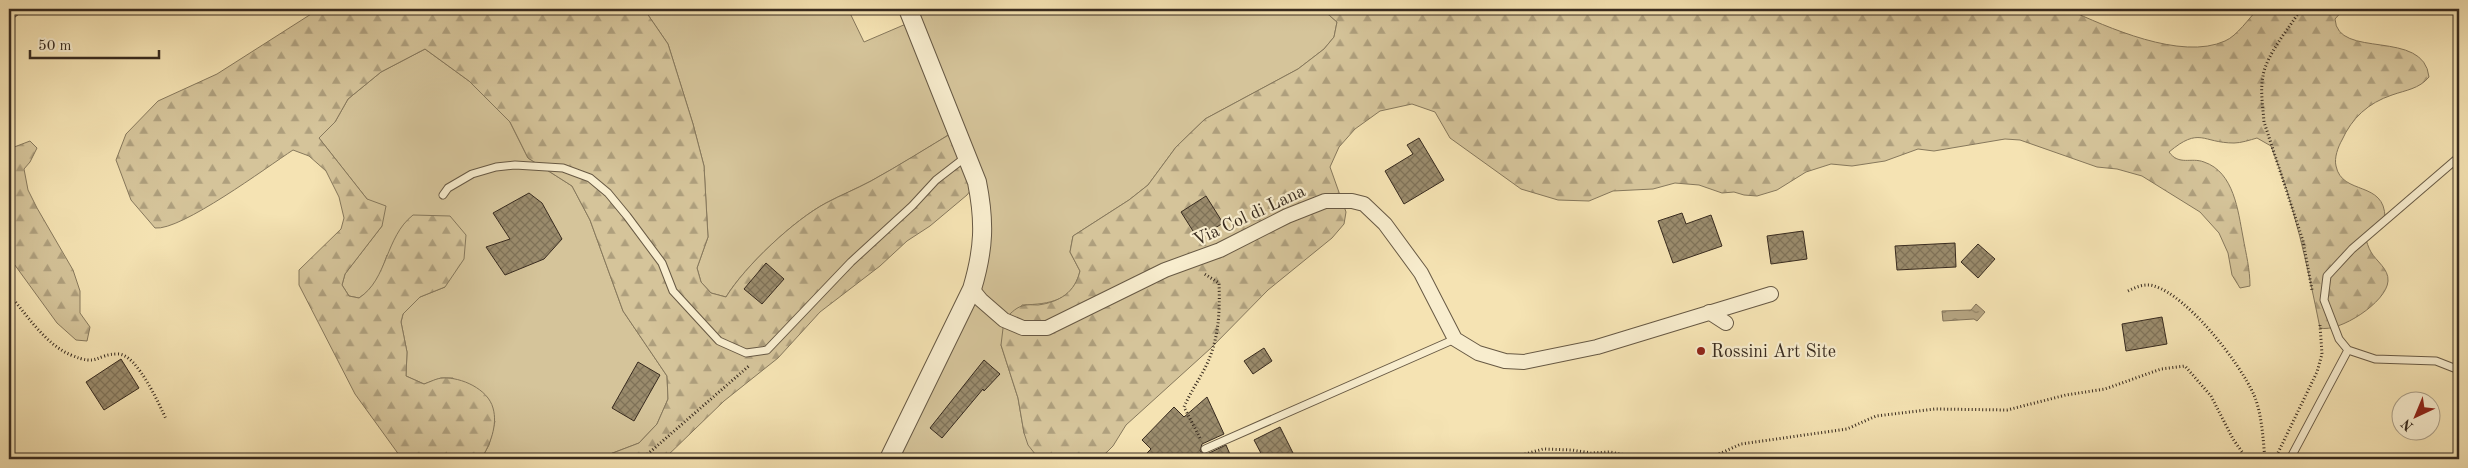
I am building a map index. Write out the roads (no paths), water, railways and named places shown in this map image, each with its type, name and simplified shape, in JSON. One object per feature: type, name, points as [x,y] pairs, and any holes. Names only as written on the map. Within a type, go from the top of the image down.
[{"type":"street","points":[[9,12],[14,9]]},
{"type":"street","points":[[889,459],[972,289],[980,261],[984,236],[983,208],[978,182],[908,9]]},
{"type":"street","name":"Via Col di Lana","points":[[972,289],[980,300],[1004,320],[1023,328],[1046,328],[1165,270],[1220,250],[1287,216],[1325,201],[1352,201],[1364,204],[1385,224],[1420,273],[1455,339]]},
{"type":"street","points":[[1455,339],[1478,353],[1505,361],[1524,362],[1596,347],[1771,294]]},
{"type":"street","points":[[1710,312],[1726,323]]},
{"type":"lane","points":[[443,195],[448,188],[464,179],[496,166],[515,165],[563,168],[590,178],[608,192],[628,216],[662,263],[673,291],[719,340],[746,353],[767,350],[851,262],[912,206],[936,180],[967,156]]},
{"type":"lane","points":[[2459,157],[2352,249],[2327,276],[2324,300],[2339,338],[2348,350],[2375,359],[2436,361],[2459,370]]},
{"type":"lane","points":[[1206,449],[1455,339]]},
{"type":"lane","points":[[2290,459],[2348,350]]},
{"type":"water","points":[[1976,304],[1985,312],[1977,321],[1974,319],[1943,321],[1942,311],[1971,310]]},
{"type":"place","name":"Rossini Art Site","points":[[1701,351]]}]
